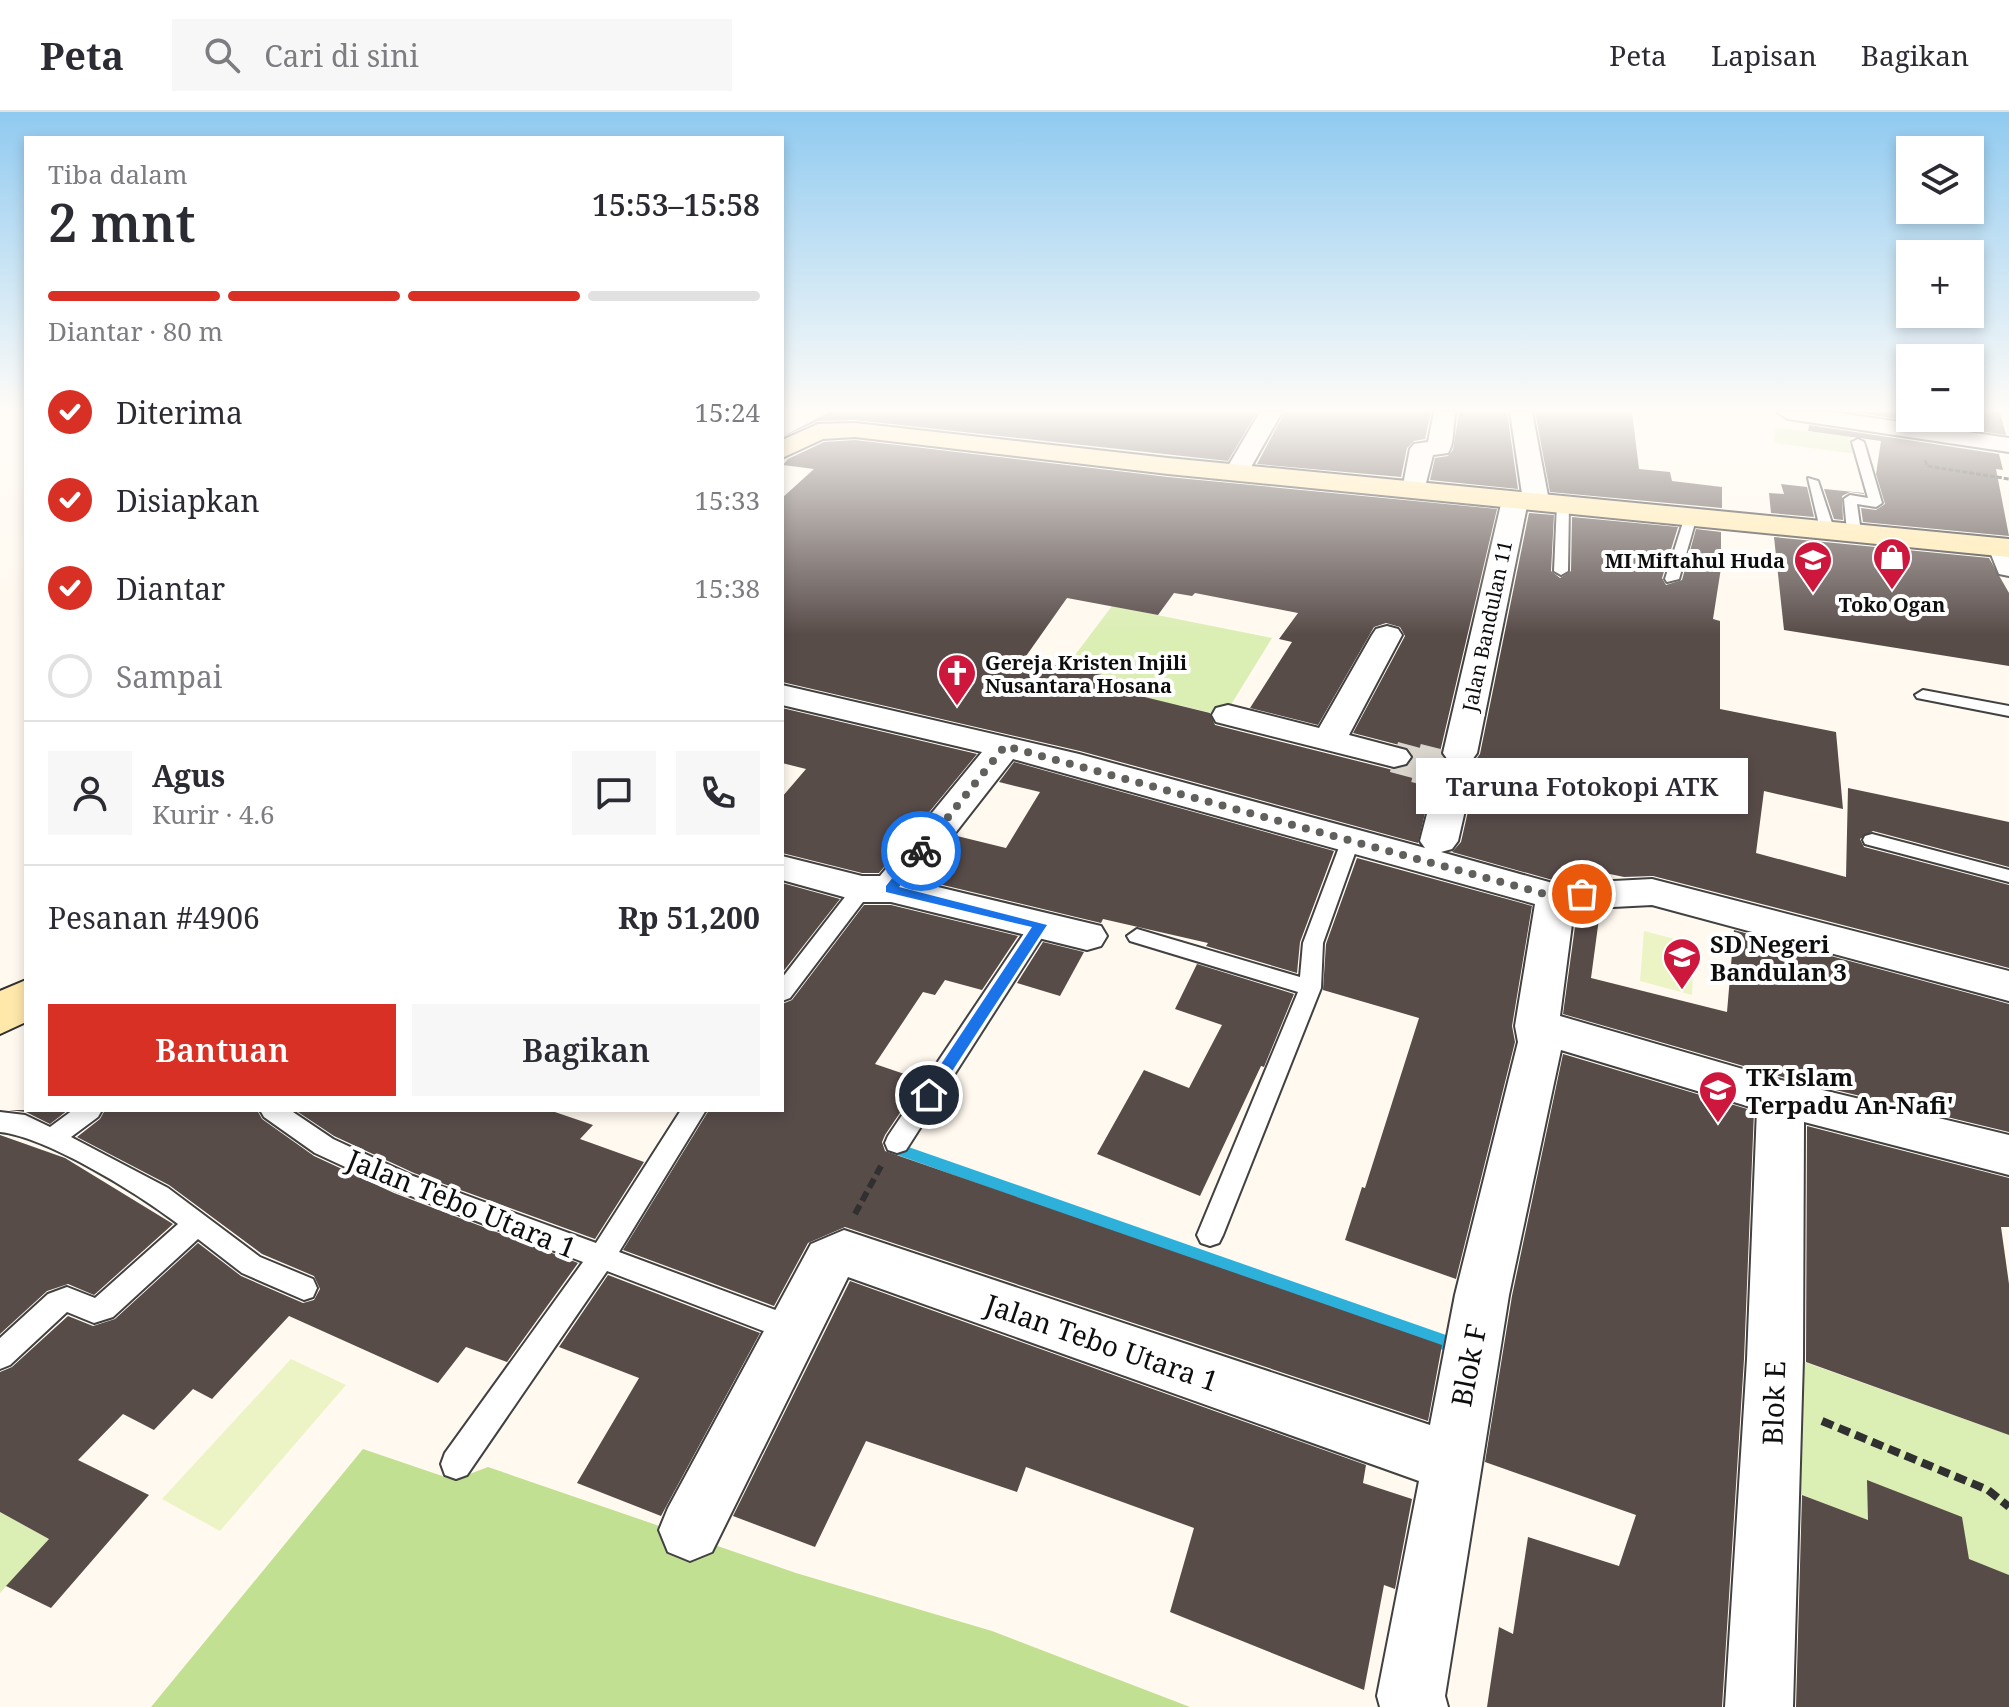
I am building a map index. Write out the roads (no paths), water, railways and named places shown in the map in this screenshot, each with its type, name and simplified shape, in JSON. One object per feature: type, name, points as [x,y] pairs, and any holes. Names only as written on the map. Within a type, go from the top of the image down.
[{"type":"main road","points":[[1377,486],[1840,531],[2006,554]]},
{"type":"main road","points":[[0,1016],[24,998]]},
{"type":"street","points":[[1535,486],[1538,502]]},
{"type":"street","name":"Jalan Bandulan 11","points":[[1436,854],[1458,764],[1538,502]]},
{"type":"street","points":[[1329,741],[1387,635]]},
{"type":"street","points":[[784,695],[1005,746],[1350,842],[1436,854],[1556,897],[1623,891],[1652,892],[2009,986]]},
{"type":"street","points":[[1228,715],[1394,757]]},
{"type":"street","points":[[877,889],[1005,746]]},
{"type":"street","points":[[784,868],[1087,936]]},
{"type":"street","name":"Blok F","points":[[1414,1707],[1411,1696],[1450,1462],[1482,1295],[1540,1042],[1537,1026],[1556,897]]},
{"type":"street","points":[[1537,1026],[2008,1161]]},
{"type":"street","name":"Blok E","points":[[1759,1707],[1773,1401],[1781,1098]]},
{"type":"street","name":"Jalan Tebo Utara 1","points":[[795,1330],[830,1260],[837,1253],[849,1253],[1450,1462]]},
{"type":"street","points":[[690,1530],[795,1330]]},
{"type":"lane","points":[[1815,486],[1840,531]]},
{"type":"lane","points":[[1840,531],[1850,499],[1876,503],[1871,486]]},
{"type":"lane","points":[[1538,502],[1561,571]]},
{"type":"lane","points":[[1672,579],[1691,516]]},
{"type":"lane","points":[[1923,695],[2009,711]]},
{"type":"lane","points":[[1872,840],[2009,876]]},
{"type":"lane","points":[[1210,1235],[1310,988],[1313,943],[1350,842]]},
{"type":"lane","points":[[784,991],[877,889]]},
{"type":"lane","points":[[897,1143],[1040,925]]},
{"type":"lane","points":[[1137,936],[1310,988]]},
{"type":"lane","points":[[53,1138],[87,1112]]},
{"type":"lane","name":"Jalan Tebo Utara 1","points":[[275,1112],[324,1146],[404,1183],[795,1330]]},
{"type":"lane","points":[[456,1464],[600,1259],[693,1112]]},
{"type":"lane","points":[[0,1122],[25,1125],[159,1195],[251,1265],[304,1288]]},
{"type":"lane","points":[[0,1356],[67,1299],[94,1311],[103,1308],[198,1223]]},
{"type":"waterway","points":[[897,1149],[1446,1343]]},
{"type":"tunnel","points":[[1394,757],[1424,765]]},
{"type":"tunnel","points":[[1416,763],[1424,765]]},
{"type":"tunnel","points":[[1424,765],[1456,773]]},
{"type":"place","name":"Toko Ogan","points":[[1892,591]]},
{"type":"place","name":"MI Miftahul Huda","points":[[1813,594]]},
{"type":"place","name":"Gereja Kristen Injili Nusantara Hosana","points":[[957,707]]},
{"type":"place","name":"Taruna Fotokopi ATK","points":[[1582,894]]},
{"type":"place","name":"SD Negeri Bandulan 3","points":[[1682,991]]},
{"type":"place","name":"TK Islam Terpadu An-Nafi'","points":[[1718,1124]]}]
